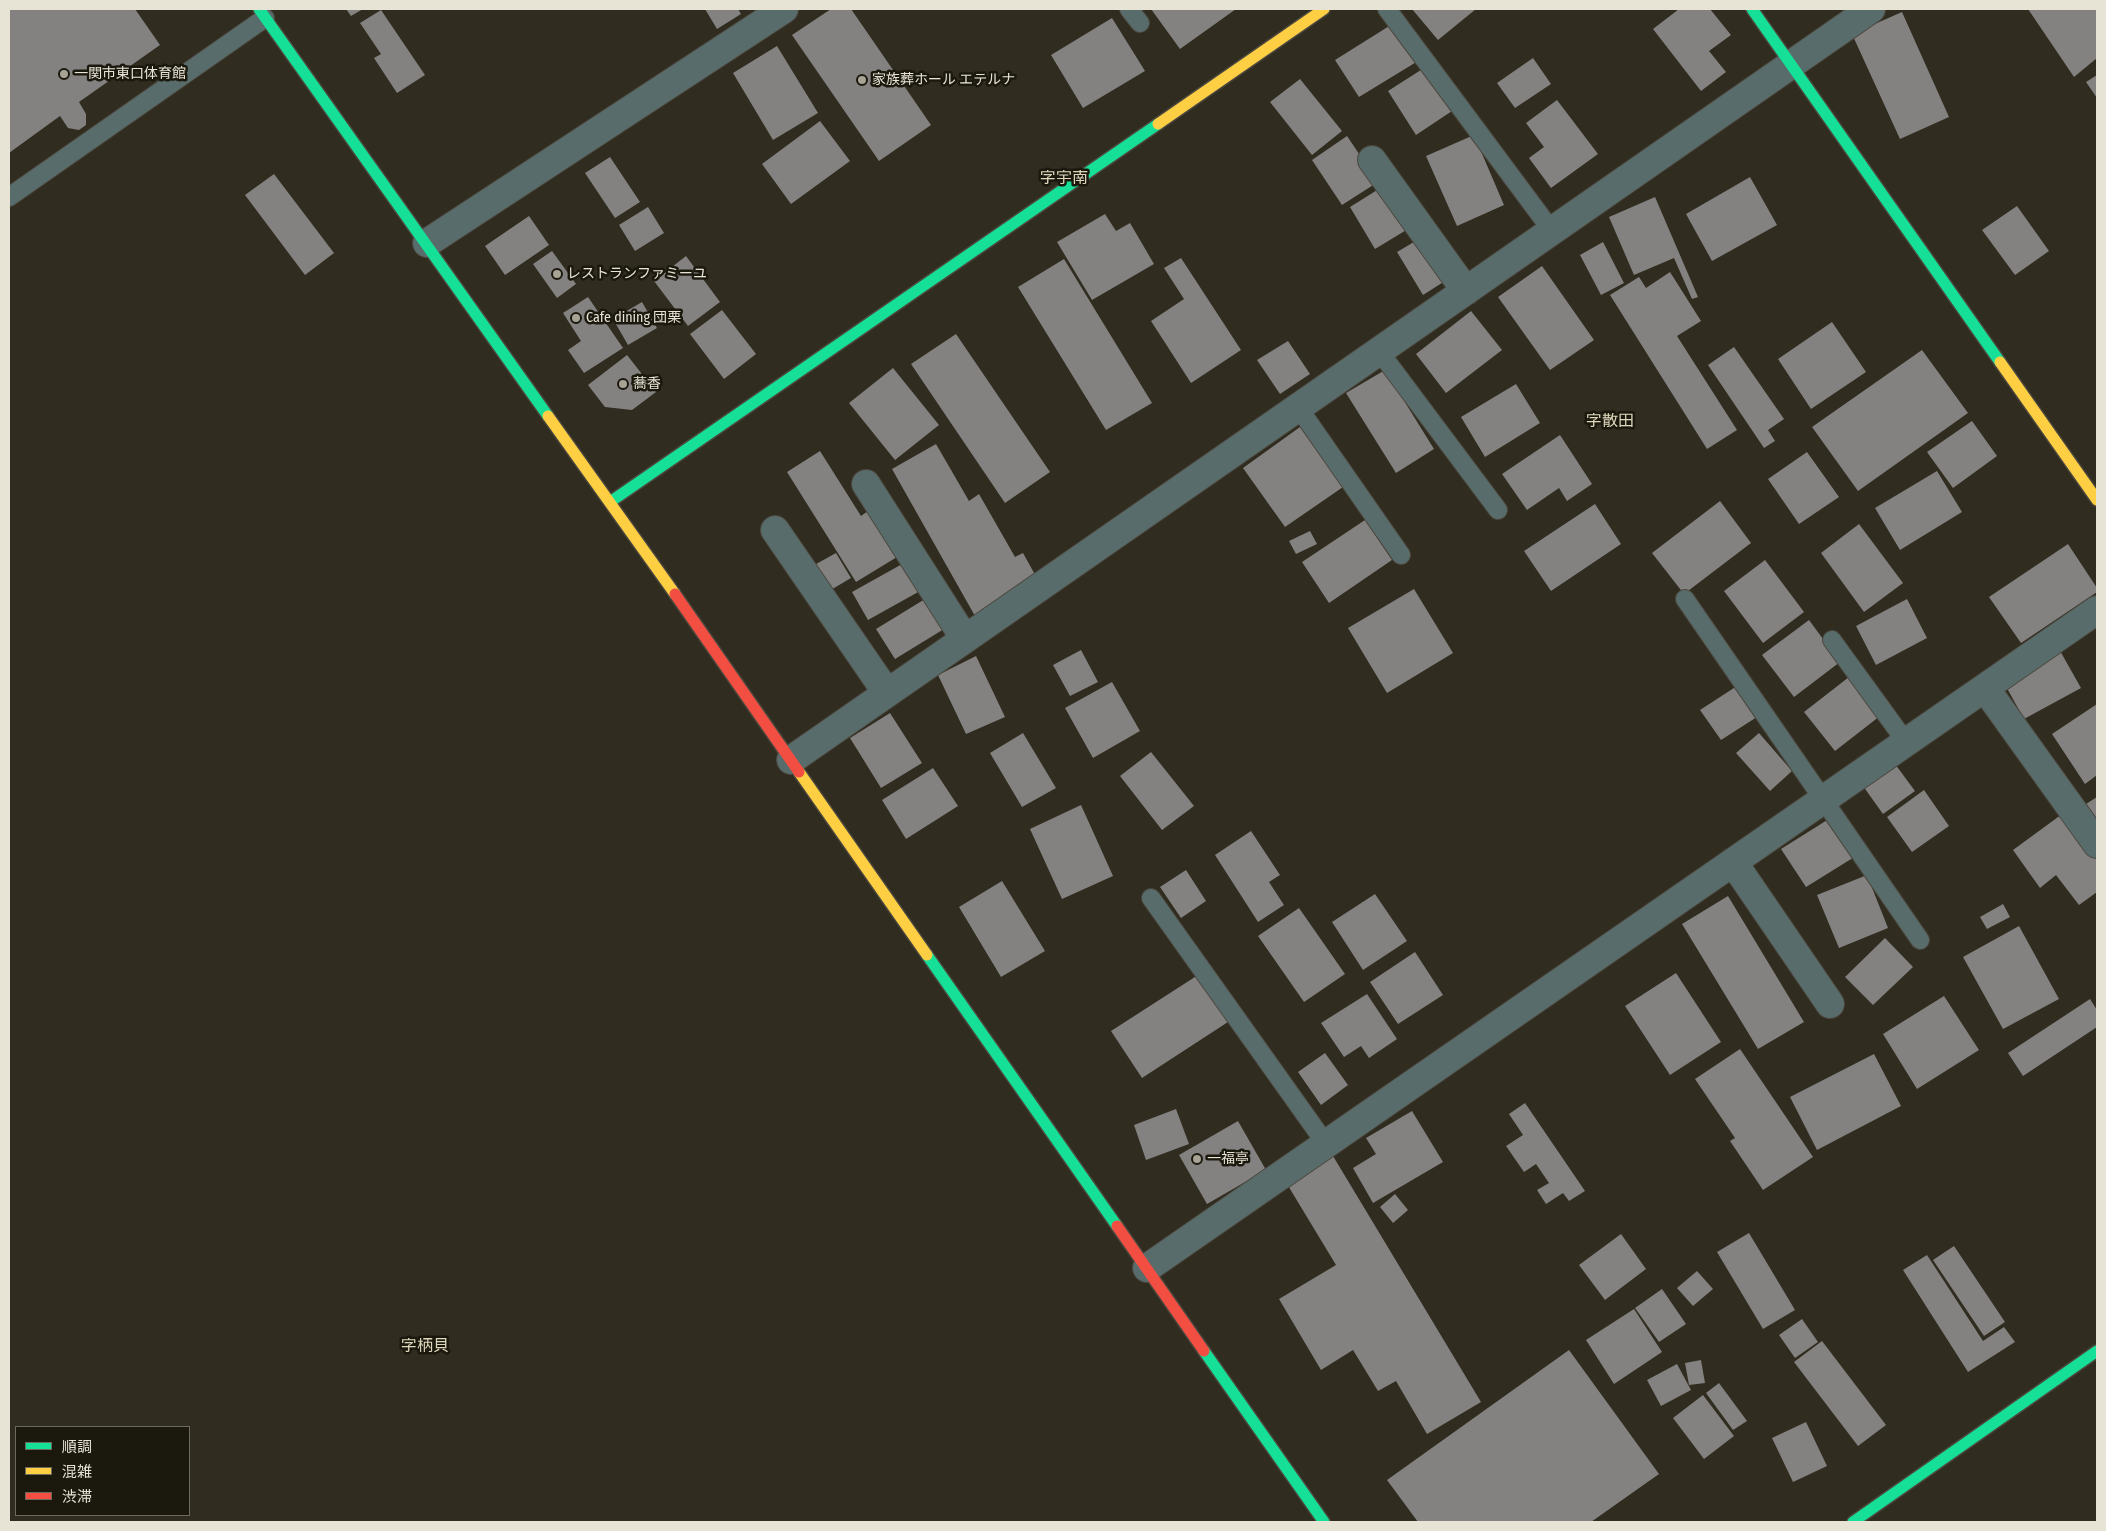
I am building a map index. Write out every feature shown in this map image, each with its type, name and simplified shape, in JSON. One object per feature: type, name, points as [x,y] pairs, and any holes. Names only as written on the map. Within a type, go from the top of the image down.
[{"type":"street","points":[[427,244],[784,9]]},
{"type":"street","points":[[610,502],[1324,9]]},
{"type":"street","points":[[1752,9],[2097,500]]},
{"type":"street","points":[[791,760],[1871,9]]},
{"type":"street","points":[[262,13],[610,502],[1324,1522]]},
{"type":"street","points":[[1372,160],[1466,291]]},
{"type":"street","points":[[866,484],[965,639]]},
{"type":"street","points":[[776,530],[888,693]]},
{"type":"street","points":[[1147,1268],[2097,610]]},
{"type":"street","points":[[1985,688],[2097,844]]},
{"type":"street","points":[[1732,862],[1830,1004]]},
{"type":"street","points":[[1852,1522],[2097,1351]]},
{"type":"lane","points":[[1129,9],[1140,23]]},
{"type":"lane","points":[[1387,9],[1552,231]]},
{"type":"lane","points":[[9,197],[262,13]]},
{"type":"lane","points":[[1379,351],[1498,510]]},
{"type":"lane","points":[[1298,407],[1401,556]]},
{"type":"lane","points":[[1685,598],[1920,940]]},
{"type":"lane","points":[[1832,640],[1906,742]]},
{"type":"lane","points":[[1151,898],[1326,1144]]},
{"type":"building","name":"一関市東口体育館","points":[[9,9],[135,9],[160,45],[79,102],[86,114],[86,125],[79,130],[68,128],[60,116],[9,153]]},
{"type":"building","points":[[346,9],[363,9],[351,16]]},
{"type":"building","points":[[705,9],[738,9],[741,14],[717,29]]},
{"type":"building","name":"家族葬ホール エテルナ","points":[[831,9],[851,9],[931,125],[879,161],[792,35]]},
{"type":"building","points":[[1151,9],[1236,9],[1180,49]]},
{"type":"building","points":[[1412,9],[1476,9],[1438,40]]},
{"type":"building","points":[[1679,9],[1710,9],[1731,35],[1709,51],[1726,72],[1701,91],[1653,29]]},
{"type":"building","points":[[2028,9],[2097,9],[2097,58],[2074,77]]},
{"type":"building","points":[[381,10],[425,75],[397,93],[374,58],[381,54],[360,23]]},
{"type":"building","points":[[1902,12],[1949,117],[1900,139],[1852,34]]},
{"type":"building","points":[[1112,18],[1145,71],[1083,108],[1051,55]]},
{"type":"building","points":[[1394,23],[1418,61],[1359,97],[1335,60]]},
{"type":"building","points":[[777,46],[818,113],[773,140],[733,73]]},
{"type":"building","points":[[1533,58],[1551,84],[1515,108],[1497,83]]},
{"type":"building","points":[[1424,68],[1452,111],[1416,135],[1388,91]]},
{"type":"building","points":[[2097,75],[2097,98],[2086,82]]},
{"type":"building","points":[[1300,79],[1342,131],[1312,155],[1270,102]]},
{"type":"building","points":[[1557,100],[1598,154],[1551,188],[1529,158],[1544,147],[1526,123]]},
{"type":"building","points":[[820,121],[850,161],[791,204],[762,164]]},
{"type":"building","points":[[1474,135],[1504,205],[1457,226],[1426,156]]},
{"type":"building","points":[[1347,136],[1378,182],[1342,205],[1312,160]]},
{"type":"building","points":[[610,157],[640,202],[615,218],[585,173]]},
{"type":"building","points":[[274,174],[334,253],[305,275],[245,195]]},
{"type":"building","points":[[1750,177],[1777,225],[1712,261],[1686,214]]},
{"type":"building","points":[[1382,187],[1408,229],[1375,249],[1350,207]]},
{"type":"building","points":[[1655,197],[1698,297],[1692,299],[1674,258],[1634,275],[1609,217]]},
{"type":"building","points":[[2017,206],[2049,251],[2015,275],[1982,230]]},
{"type":"building","points":[[648,207],[664,233],[635,251],[619,225]]},
{"type":"building","points":[[1105,214],[1116,231],[1130,223],[1154,264],[1092,300],[1057,242]]},
{"type":"building","points":[[529,216],[549,245],[505,275],[485,246]]},
{"type":"building","points":[[1419,239],[1445,281],[1423,295],[1397,252]]},
{"type":"building","points":[[1603,242],[1624,283],[1601,295],[1580,255]]},
{"type":"building","points":[[552,251],[576,284],[557,298],[533,264]]},
{"type":"building","points":[[686,256],[720,302],[688,326],[654,281]]},
{"type":"building","points":[[1181,258],[1241,350],[1191,383],[1151,321],[1184,299],[1164,268]]},
{"type":"building","points":[[1064,259],[1152,403],[1106,430],[1018,287]]},
{"type":"building","points":[[1542,266],[1594,340],[1550,370],[1498,297]]},
{"type":"building","points":[[1670,272],[1701,321],[1677,336],[1737,430],[1707,449],[1610,295],[1639,277],[1646,288]]},
{"type":"building","points":[[588,297],[623,348],[584,373],[568,350],[581,341],[563,313]]},
{"type":"building","points":[[642,302],[657,328],[628,345],[613,319]]},
{"type":"building","points":[[722,310],[756,354],[724,379],[690,334]]},
{"type":"building","points":[[1471,311],[1502,350],[1446,393],[1416,354]]},
{"type":"building","points":[[1832,322],[1866,372],[1811,409],[1778,359]]},
{"type":"building","points":[[956,334],[1050,472],[1005,503],[911,364]]},
{"type":"building","points":[[1288,341],[1310,374],[1280,394],[1257,360]]},
{"type":"building","points":[[1734,347],[1784,419],[1768,430],[1775,441],[1764,448],[1708,365]]},
{"type":"building","points":[[1922,350],[1968,413],[1858,491],[1812,427]]},
{"type":"building","points":[[627,355],[656,392],[632,410],[605,407],[588,385]]},
{"type":"building","points":[[893,368],[939,425],[895,460],[849,403]]},
{"type":"building","points":[[1385,370],[1434,449],[1396,473],[1346,393]]},
{"type":"building","points":[[1516,384],[1540,423],[1485,457],[1461,417]]},
{"type":"building","points":[[1972,421],[1997,456],[1953,488],[1927,452]]},
{"type":"building","points":[[1300,427],[1343,487],[1285,527],[1243,468]]},
{"type":"building","points":[[1560,435],[1592,484],[1567,501],[1559,488],[1527,510],[1502,474]]},
{"type":"building","points":[[936,444],[969,501],[979,494],[1015,557],[1023,553],[1038,580],[975,616],[892,469]]},
{"type":"building","points":[[820,451],[861,516],[868,511],[897,557],[856,582],[787,472]]},
{"type":"building","points":[[1807,452],[1839,497],[1799,524],[1768,479]]},
{"type":"building","points":[[1937,471],[1962,512],[1900,550],[1875,508]]},
{"type":"building","points":[[1720,501],[1751,543],[1684,594],[1652,553]]},
{"type":"building","points":[[1595,504],[1621,544],[1551,591],[1524,551]]},
{"type":"building","points":[[1365,520],[1392,560],[1329,603],[1302,562]]},
{"type":"building","points":[[1859,524],[1903,583],[1864,612],[1821,553]]},
{"type":"building","points":[[1310,531],[1317,544],[1296,554],[1289,541]]},
{"type":"building","points":[[2068,544],[2097,588],[2097,592],[2021,643],[1989,597]]},
{"type":"building","points":[[836,553],[851,578],[824,594],[809,568]]},
{"type":"building","points":[[1765,560],[1804,612],[1763,643],[1724,591]]},
{"type":"building","points":[[904,563],[920,591],[868,620],[852,592]]},
{"type":"building","points":[[1414,589],[1453,653],[1387,693],[1348,628]]},
{"type":"building","points":[[925,599],[944,629],[895,659],[876,629]]},
{"type":"building","points":[[1907,599],[1927,638],[1876,665],[1856,626]]},
{"type":"building","points":[[1809,620],[1840,662],[1794,697],[1762,655]]},
{"type":"building","points":[[2059,649],[2081,688],[2024,719],[2003,681]]},
{"type":"building","points":[[1081,650],[1098,682],[1070,696],[1053,665]]},
{"type":"building","points":[[976,656],[1005,717],[966,734],[938,675]]},
{"type":"building","points":[[1849,677],[1880,716],[1835,751],[1804,712]]},
{"type":"building","points":[[1112,682],[1140,731],[1093,758],[1065,708]]},
{"type":"building","points":[[1737,686],[1757,717],[1721,740],[1700,710]]},
{"type":"building","points":[[2097,704],[2097,775],[2085,784],[2052,734]]},
{"type":"building","points":[[890,713],[922,763],[881,788],[850,738]]},
{"type":"building","points":[[1023,733],[1056,788],[1022,807],[990,753]]},
{"type":"building","points":[[1759,733],[1792,771],[1770,791],[1736,753]]},
{"type":"building","points":[[1151,752],[1194,806],[1162,830],[1120,776]]},
{"type":"building","points":[[1895,764],[1915,791],[1883,814],[1863,786]]},
{"type":"building","points":[[933,768],[958,806],[906,839],[882,800]]},
{"type":"building","points":[[1924,790],[1949,826],[1912,852],[1887,817]]},
{"type":"building","points":[[2097,797],[2097,820],[2086,804]]},
{"type":"building","points":[[1081,805],[1113,876],[1062,899],[1030,829]]},
{"type":"building","points":[[2069,809],[2097,847],[2097,892],[2079,905],[2056,875],[2040,888],[2013,850]]},
{"type":"building","points":[[1832,817],[1856,856],[1806,887],[1781,849]]},
{"type":"building","points":[[1251,831],[1280,875],[1269,882],[1284,905],[1258,922],[1215,855]]},
{"type":"building","points":[[1186,870],[1206,901],[1181,918],[1160,887]]},
{"type":"building","points":[[1867,875],[1888,928],[1839,948],[1817,895]]},
{"type":"building","points":[[1002,881],[1045,951],[1001,977],[959,907]]},
{"type":"building","points":[[1375,894],[1407,941],[1363,970],[1332,922]]},
{"type":"building","points":[[1728,896],[1804,1022],[1758,1049],[1682,924]]},
{"type":"building","points":[[2003,904],[2010,917],[1987,929],[1980,917]]},
{"type":"building","points":[[1299,908],[1345,974],[1304,1002],[1258,936]]},
{"type":"building","points":[[2019,926],[2059,999],[2003,1029],[1963,957]]},
{"type":"building","points":[[1885,938],[1913,967],[1873,1005],[1845,977]]},
{"type":"building","points":[[1415,952],[1443,995],[1398,1024],[1370,982]]},
{"type":"building","points":[[1676,973],[1721,1042],[1670,1075],[1625,1006]]},
{"type":"building","points":[[1198,975],[1228,1022],[1142,1078],[1111,1031]]},
{"type":"building","points":[[1367,994],[1397,1039],[1369,1058],[1361,1046],[1344,1057],[1321,1023]]},
{"type":"building","points":[[1944,996],[1979,1050],[1917,1089],[1883,1034]]},
{"type":"building","points":[[2090,999],[2097,1010],[2097,1027],[2023,1076],[2008,1053]]},
{"type":"building","points":[[1740,1049],[1813,1157],[1763,1190],[1730,1141],[1735,1138],[1695,1079]]},
{"type":"building","points":[[1325,1053],[1348,1085],[1321,1105],[1298,1072]]},
{"type":"building","points":[[1874,1054],[1901,1106],[1817,1150],[1790,1097]]},
{"type":"building","points":[[1525,1103],[1585,1191],[1569,1201],[1563,1193],[1546,1204],[1537,1190],[1549,1183],[1536,1164],[1524,1172],[1506,1146],[1523,1135],[1509,1114]]},
{"type":"building","points":[[1176,1109],[1189,1144],[1146,1160],[1134,1125]]},
{"type":"building","points":[[1412,1111],[1443,1162],[1373,1203],[1353,1168],[1376,1154],[1366,1138]]},
{"type":"building","points":[[1238,1121],[1266,1170],[1207,1204],[1179,1155]]},
{"type":"building","points":[[1333,1156],[1481,1402],[1427,1434],[1396,1381],[1378,1391],[1353,1350],[1321,1370],[1279,1299],[1336,1265],[1287,1184]]},
{"type":"building","points":[[1395,1194],[1408,1210],[1393,1223],[1380,1207]]},
{"type":"building","points":[[1749,1233],[1795,1310],[1763,1329],[1717,1252]]},
{"type":"building","points":[[1621,1234],[1646,1269],[1605,1300],[1579,1265]]},
{"type":"building","points":[[1954,1246],[2005,1322],[1984,1336],[1933,1260]]},
{"type":"building","points":[[1927,1255],[1983,1341],[2004,1327],[2015,1342],[1968,1372],[1903,1270]]},
{"type":"building","points":[[1697,1271],[1713,1289],[1693,1306],[1677,1288]]},
{"type":"building","points":[[1662,1289],[1686,1324],[1659,1342],[1635,1308]]},
{"type":"building","points":[[1634,1309],[1662,1352],[1614,1384],[1586,1340]]},
{"type":"building","points":[[1802,1319],[1818,1342],[1795,1358],[1779,1335]]},
{"type":"building","points":[[1822,1341],[1886,1425],[1858,1446],[1794,1362]]},
{"type":"building","points":[[1569,1350],[1659,1474],[1591,1522],[1418,1522],[1387,1480]]},
{"type":"building","points":[[1701,1360],[1705,1383],[1689,1385],[1685,1363]]},
{"type":"building","points":[[1677,1364],[1691,1390],[1661,1406],[1647,1380]]},
{"type":"building","points":[[1719,1383],[1747,1421],[1733,1430],[1706,1393]]},
{"type":"building","points":[[1703,1395],[1734,1436],[1704,1459],[1673,1418]]},
{"type":"building","points":[[1806,1422],[1827,1466],[1793,1482],[1772,1438]]},
{"type":"traffic: fast","points":[[259,9],[548,416]]},
{"type":"traffic: fast","points":[[1752,9],[2000,362]]},
{"type":"traffic: fast","points":[[610,502],[1158,124]]},
{"type":"traffic: fast","points":[[927,955],[1117,1226]]},
{"type":"traffic: fast","points":[[1204,1351],[1324,1522]]},
{"type":"traffic: fast","points":[[1853,1522],[2097,1351]]},
{"type":"traffic: slow","points":[[1158,124],[1324,9]]},
{"type":"traffic: slow","points":[[2000,362],[2097,500]]},
{"type":"traffic: slow","points":[[548,416],[675,594]]},
{"type":"traffic: slow","points":[[799,772],[927,955]]},
{"type":"traffic: jam","points":[[675,594],[799,772]]},
{"type":"traffic: jam","points":[[1117,1226],[1204,1351]]},
{"type":"place","name":"一関市東口体育館","points":[[64,74]]},
{"type":"place","name":"家族葬ホール エテルナ","points":[[862,80]]},
{"type":"place","name":"レストランファミーユ","points":[[557,274]]},
{"type":"place","name":"Cafe dining 団栗","points":[[576,318]]},
{"type":"place","name":"蕎香","points":[[623,384]]},
{"type":"place","name":"一福亭","points":[[1197,1159]]},
{"type":"district","name":"字宇南","points":[[1064,179]]},
{"type":"district","name":"字散田","points":[[1610,422]]},
{"type":"district","name":"字柄貝","points":[[425,1347]]}]
